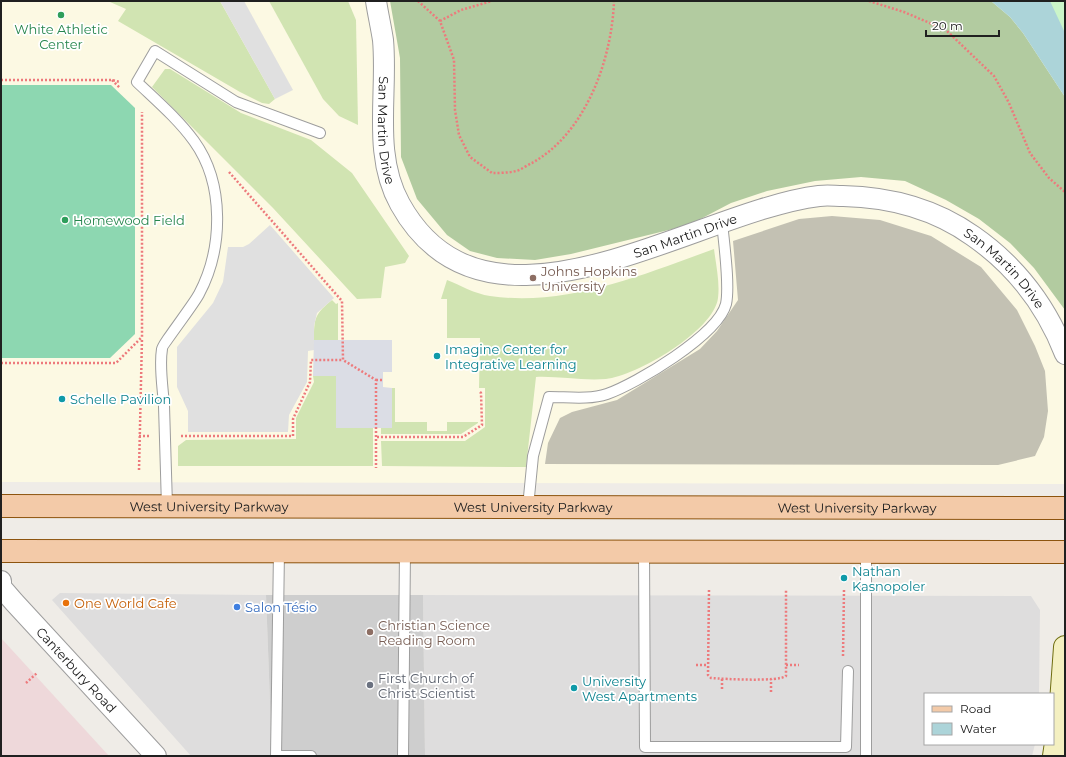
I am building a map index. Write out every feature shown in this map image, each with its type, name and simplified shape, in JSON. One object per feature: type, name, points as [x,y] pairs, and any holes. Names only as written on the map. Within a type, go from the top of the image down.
[{"type":"main road","name":"West University Parkway","points":[[1,506],[1065,508]]},
{"type":"main road","points":[[1,551],[1065,552]]},
{"type":"street","name":"San Martin Drive","points":[[376,1],[383,40],[384,158],[391,184],[399,203],[415,229],[440,251],[459,262],[487,272],[521,276],[559,273],[599,265],[766,206],[820,196],[866,197],[909,205],[954,223],[993,250],[1023,280],[1048,316],[1065,354]]},
{"type":"street","name":"Canterbury Road","points":[[1,581],[1,587],[14,602],[156,756]]},
{"type":"street","points":[[1054,756],[1060,716],[1065,646]]},
{"type":"lane","points":[[167,506],[162,347],[190,311],[200,293],[211,265],[216,237],[217,211],[211,178],[195,142],[166,109],[137,82],[156,52],[236,102],[320,132]]},
{"type":"lane","points":[[528,507],[533,456],[549,397],[584,397],[606,394],[640,378],[683,351],[719,319],[726,304],[726,272],[722,222]]},
{"type":"lane","points":[[279,551],[276,756],[311,756]]},
{"type":"lane","points":[[403,756],[405,551]]},
{"type":"lane","points":[[644,552],[645,747],[846,747],[848,671]]},
{"type":"lane","points":[[866,552],[866,756]]},
{"type":"path","points":[[418,1],[440,21],[454,60],[455,110],[459,135],[470,157],[492,173],[516,171],[542,157],[562,140],[593,91],[609,48],[614,1]]},
{"type":"path","points":[[440,21],[461,10],[492,1]]},
{"type":"path","points":[[869,1],[904,12],[946,30],[994,76],[1009,103],[1030,153],[1049,178],[1065,192]]},
{"type":"path","points":[[1,80],[112,80],[122,90]]},
{"type":"path","points":[[139,470],[142,337],[142,108]]},
{"type":"path","points":[[226,170],[342,301],[343,360]]},
{"type":"path","points":[[1,363],[116,363],[142,337]]},
{"type":"path","points":[[178,436],[293,436],[293,419],[310,382],[311,360],[343,360],[376,380],[383,380]]},
{"type":"path","points":[[376,380],[376,468]]},
{"type":"path","points":[[377,437],[463,437],[482,425],[480,392]]},
{"type":"path","points":[[709,590],[708,676],[711,678],[722,679],[782,679],[786,676],[786,590]]},
{"type":"path","points":[[844,590],[843,671],[848,671]]},
{"type":"path","points":[[696,665],[708,665]]},
{"type":"path","points":[[786,665],[799,665]]},
{"type":"path","points":[[26,683],[37,674]]},
{"type":"path","points":[[722,679],[722,692]]},
{"type":"path","points":[[771,679],[771,692]]},
{"type":"shaded area","name":"Johns Hopkins University","points":[[1,1],[1018,1],[1065,74],[1065,484],[1,482]]},
{"type":"shaded area","points":[[220,1],[244,1],[293,90],[275,99]]},
{"type":"shaded area","points":[[832,216],[880,220],[931,236],[981,267],[1017,310],[1035,346],[1045,371],[1048,411],[1044,437],[1035,456],[998,465],[545,464],[548,443],[560,418],[572,412],[617,400],[700,349],[717,331],[738,300],[733,241],[799,219]]},
{"type":"shaded area","points":[[270,225],[334,298],[317,313],[314,326],[314,350],[308,351],[307,382],[289,415],[288,432],[188,432],[188,411],[177,387],[177,347],[213,303],[223,282],[228,247],[243,247],[249,244]]},
{"type":"shaded area","points":[[314,340],[392,340],[392,372],[383,372],[383,387],[392,388],[392,428],[336,428],[336,376],[313,376]]},
{"type":"shaded area","points":[[60,593],[266,595],[272,756],[191,756],[52,600]]},
{"type":"shaded area","points":[[266,595],[423,595],[425,756],[272,756]]},
{"type":"shaded area","points":[[423,595],[1031,596],[1040,610],[1039,693],[924,693],[924,745],[1035,745],[1032,756],[425,756]]},
{"type":"shaded area","points":[[1,638],[109,756],[1,756]]},
{"type":"green space","points":[[102,1],[220,1],[275,99],[269,104],[262,103],[240,92],[118,21],[126,9],[110,2]]},
{"type":"green space","points":[[269,1],[348,1],[356,20],[358,125],[339,116],[323,99]]},
{"type":"green space","points":[[390,1],[991,1],[1010,17],[1023,33],[1065,97],[1065,310],[1034,268],[1010,243],[979,219],[946,200],[905,181],[861,177],[815,181],[767,191],[731,203],[689,225],[571,254],[535,260],[497,258],[470,251],[447,235],[417,199],[401,157],[400,58]]},
{"type":"green space","points":[[1018,1],[1065,1],[1065,74]]},
{"type":"green space","points":[[165,69],[170,69],[241,113],[311,140],[352,173],[409,256],[405,263],[385,267],[381,298],[357,299],[273,208],[152,87]]},
{"type":"green space","name":"Homewood Field","points":[[1,85],[111,85],[135,108],[135,334],[110,358],[1,358]]},
{"type":"green space","points":[[714,249],[718,274],[718,298],[713,311],[703,324],[672,350],[636,370],[606,379],[536,377],[526,467],[382,466],[381,441],[465,441],[485,427],[485,388],[479,388],[480,338],[447,338],[447,299],[441,299],[447,280],[484,295],[519,298],[547,297],[576,293],[632,278]]},
{"type":"green space","points":[[332,300],[336,304],[338,303],[338,340],[314,340],[315,321],[322,309]]},
{"type":"green space","points":[[336,375],[336,428],[373,428],[373,466],[178,466],[178,446],[186,440],[296,439],[296,418],[314,382],[313,376]]},
{"type":"green space","points":[[392,388],[395,388],[395,422],[427,422],[427,431],[447,431],[447,422],[478,423],[461,434],[381,434],[381,428],[392,428]]},
{"type":"water","points":[[991,1],[1050,1],[1065,33],[1065,97],[1023,33],[1010,17]]},
{"type":"place","name":"White Athletic Center","points":[[61,15]]},
{"type":"place","name":"Homewood Field","points":[[65,220]]},
{"type":"place","name":"Johns Hopkins University","points":[[533,278]]},
{"type":"place","name":"Imagine Center for Integrative Learning","points":[[437,356]]},
{"type":"place","name":"Schelle Pavilion","points":[[62,399]]},
{"type":"place","name":"Nathan Kasnopoler","points":[[844,578]]},
{"type":"place","name":"One World Cafe","points":[[66,603]]},
{"type":"place","name":"Salon Tésio","points":[[237,607]]},
{"type":"place","name":"Christian Science Reading Room","points":[[370,632]]},
{"type":"place","name":"First Church of Christ Scientist","points":[[370,685]]},
{"type":"place","name":"University West Apartments","points":[[574,688]]}]
